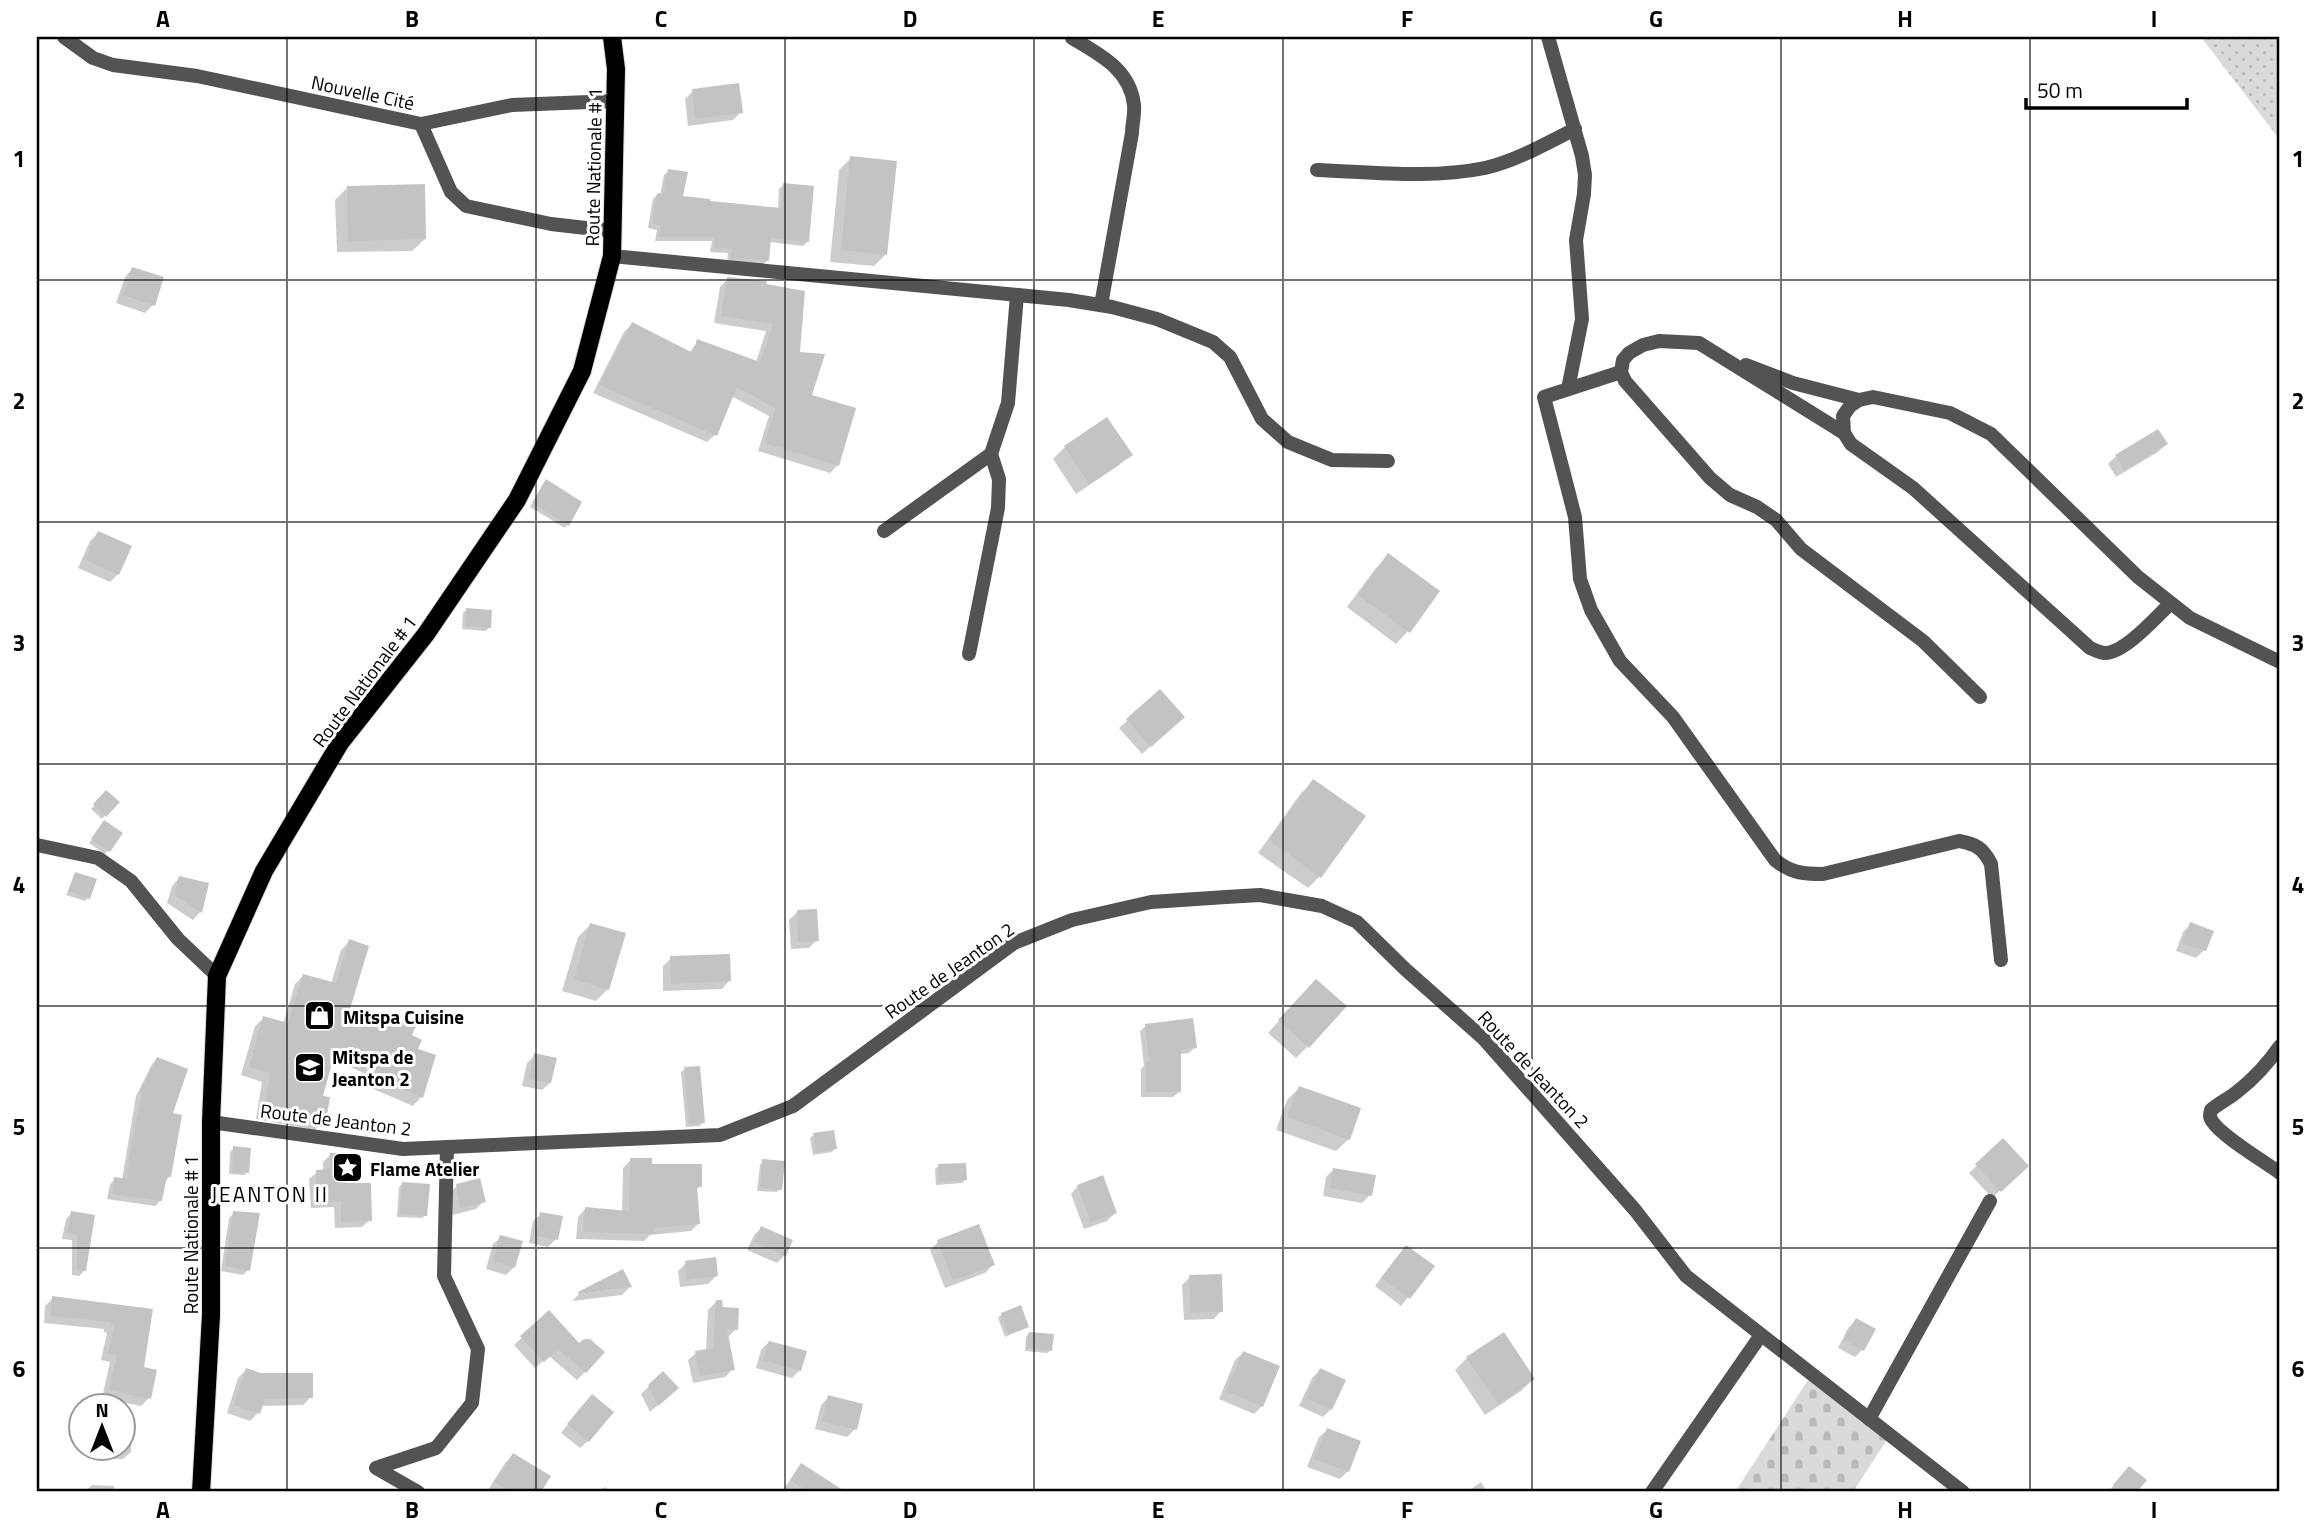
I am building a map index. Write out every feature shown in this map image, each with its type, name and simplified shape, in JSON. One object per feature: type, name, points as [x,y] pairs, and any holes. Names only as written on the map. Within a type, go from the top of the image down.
[{"type":"main road","name":"Route Nationale # 1","points":[[201,1492],[211,1315],[211,1122],[217,976],[264,871],[340,743],[426,634],[517,500],[582,371],[612,256],[616,69],[612,37]]},
{"type":"street","name":"Nouvelle Cité","points":[[64,37],[93,58],[113,65],[197,76],[421,124],[451,192],[466,206],[551,224],[612,231]]},
{"type":"street","points":[[1548,37],[1585,175],[1576,240],[1582,319],[1568,389]]},
{"type":"street","points":[[1072,38],[1111,61],[1128,84],[1134,106],[1132,133],[1101,304]]},
{"type":"street","points":[[421,124],[512,105],[615,101]]},
{"type":"street","points":[[1317,170],[1421,173],[1488,167],[1574,129]]},
{"type":"street","points":[[612,256],[1101,304],[1157,319],[1213,342],[1230,357],[1262,419],[1288,442],[1332,460],[1388,461]]},
{"type":"street","points":[[884,531],[991,454],[1008,403],[1017,295]]},
{"type":"street","points":[[1980,697],[1923,641],[1801,550],[1776,520],[1757,507],[1730,495],[1710,478],[1641,403],[1625,381],[1621,372],[1623,360],[1629,353],[1643,345],[1659,341],[1699,343],[1844,433],[1851,444],[1913,488],[2090,648],[2103,653],[2115,652],[2171,603]]},
{"type":"street","points":[[1715,353],[1793,383],[1859,400]]},
{"type":"street","points":[[1621,372],[1544,397],[1574,517],[1580,579],[1591,610],[1620,660],[1673,718],[1775,860],[1788,870],[1802,874],[1823,874],[1959,841],[1975,844],[1984,851],[1991,864],[2001,960]]},
{"type":"street","points":[[1844,433],[1843,416],[1850,406],[1859,400],[1873,397],[1950,413],[1991,434],[2138,577],[2190,618],[2280,662]]},
{"type":"street","points":[[969,654],[998,508],[999,479],[991,454]]},
{"type":"street","points":[[37,845],[98,858],[131,881],[178,939],[217,976]]},
{"type":"street","name":"Route de Jeanton 2","points":[[211,1122],[403,1149],[720,1135],[793,1106],[1014,943],[1072,920],[1151,902],[1260,895],[1322,906],[1357,922],[1484,1039],[1635,1210],[1685,1276],[1963,1492]]},
{"type":"street","points":[[2280,1046],[2254,1078],[2211,1110],[2210,1116],[2213,1123],[2280,1173]]},
{"type":"street","points":[[418,1492],[376,1468],[436,1448],[472,1403],[478,1349],[444,1276],[447,1147]]},
{"type":"street","points":[[1869,1419],[1990,1201]]},
{"type":"street","points":[[1652,1492],[1761,1335]]},
{"type":"green space","points":[[2201,37],[2280,37],[2280,140]]},
{"type":"green space","points":[[1808,1380],[1888,1438],[1853,1492],[1735,1492]]},
{"type":"building","points":[[739,83],[743,113],[695,119],[692,89]]},
{"type":"building","points":[[850,156],[897,161],[887,255],[841,250]]},
{"type":"building","points":[[668,169],[688,172],[683,196],[710,201],[781,208],[783,183],[814,186],[809,242],[771,238],[769,261],[730,258],[732,249],[714,248],[715,237],[659,237],[661,225],[652,224],[657,193],[663,194]]},
{"type":"building","points":[[425,184],[426,239],[348,241],[347,186]]},
{"type":"building","points":[[132,267],[164,277],[155,306],[123,295]]},
{"type":"building","points":[[727,277],[767,281],[766,284],[805,291],[800,352],[825,354],[812,395],[856,408],[839,466],[765,443],[775,408],[737,387],[717,436],[599,385],[632,322],[693,353],[697,339],[760,362],[773,324],[721,316]]},
{"type":"building","points":[[1107,417],[1133,455],[1089,484],[1064,446]]},
{"type":"building","points":[[2158,429],[2168,444],[2124,470],[2115,455]]},
{"type":"building","points":[[546,479],[582,502],[569,526],[532,503]]},
{"type":"building","points":[[98,531],[132,546],[119,575],[85,560]]},
{"type":"building","points":[[1388,553],[1440,591],[1410,633],[1358,595]]},
{"type":"building","points":[[466,608],[492,610],[491,628],[465,626]]},
{"type":"building","points":[[1160,689],[1185,717],[1151,747],[1126,719]]},
{"type":"building","points":[[1313,779],[1366,816],[1321,878],[1269,840]]},
{"type":"building","points":[[106,790],[120,802],[106,817],[93,804]]},
{"type":"building","points":[[104,820],[123,833],[110,852],[91,839]]},
{"type":"building","points":[[75,872],[97,879],[90,899],[68,891]]},
{"type":"building","points":[[179,876],[209,883],[202,913],[174,895]]},
{"type":"building","points":[[817,909],[819,941],[798,942],[797,910]]},
{"type":"building","points":[[2190,922],[2214,931],[2206,951],[2182,943]]},
{"type":"building","points":[[590,923],[626,933],[609,990],[574,979]]},
{"type":"building","points":[[349,939],[369,946],[350,1009],[389,1020],[391,1015],[416,1026],[412,1035],[422,1040],[418,1049],[436,1055],[423,1098],[371,1076],[375,1066],[336,1049],[323,1096],[330,1097],[326,1122],[264,1111],[270,1073],[249,1067],[263,1016],[288,1023],[303,974],[336,983]]},
{"type":"building","points":[[730,954],[731,981],[671,984],[670,956]]},
{"type":"building","points":[[1316,979],[1347,1006],[1309,1048],[1278,1020]]},
{"type":"building","points":[[1193,1018],[1197,1048],[1181,1050],[1181,1092],[1146,1092],[1146,1062],[1149,1062],[1145,1024]]},
{"type":"building","points":[[534,1053],[557,1058],[551,1083],[529,1079]]},
{"type":"building","points":[[157,1057],[188,1069],[173,1113],[182,1115],[171,1177],[167,1176],[162,1201],[112,1194],[114,1177],[127,1179],[142,1092],[140,1091]]},
{"type":"building","points":[[700,1066],[705,1123],[689,1124],[684,1067]]},
{"type":"building","points":[[1299,1086],[1361,1108],[1350,1140],[1287,1117]]},
{"type":"building","points":[[834,1130],[837,1149],[816,1153],[813,1133]]},
{"type":"building","points":[[2003,1138],[2029,1166],[2001,1192],[1975,1164]]},
{"type":"building","points":[[233,1146],[251,1148],[249,1173],[232,1172]]},
{"type":"building","points":[[330,1153],[347,1153],[347,1183],[371,1183],[372,1221],[341,1222],[341,1201],[317,1202],[316,1170],[330,1169]]},
{"type":"building","points":[[630,1158],[652,1158],[652,1164],[702,1164],[702,1187],[697,1187],[700,1224],[654,1228],[654,1234],[583,1232],[585,1207],[629,1211]]},
{"type":"building","points":[[762,1159],[785,1161],[782,1190],[760,1188]]},
{"type":"building","points":[[966,1163],[967,1180],[939,1182],[938,1164]]},
{"type":"building","points":[[1333,1168],[1376,1175],[1372,1196],[1330,1188]]},
{"type":"building","points":[[1103,1175],[1117,1213],[1091,1222],[1077,1185]]},
{"type":"building","points":[[480,1178],[486,1202],[460,1208],[456,1184]]},
{"type":"building","points":[[402,1182],[430,1184],[427,1216],[399,1214]]},
{"type":"building","points":[[71,1211],[95,1215],[86,1271],[77,1270],[77,1235],[67,1233]]},
{"type":"building","points":[[233,1211],[260,1213],[250,1271],[225,1266]]},
{"type":"building","points":[[540,1212],[563,1216],[558,1240],[536,1236]]},
{"type":"building","points":[[979,1224],[995,1265],[953,1281],[937,1240]]},
{"type":"building","points":[[761,1226],[793,1240],[786,1256],[754,1242]]},
{"type":"building","points":[[500,1235],[523,1241],[515,1268],[493,1261]]},
{"type":"building","points":[[1406,1245],[1435,1266],[1410,1299],[1381,1278]]},
{"type":"building","points":[[716,1257],[718,1276],[687,1280],[685,1261]]},
{"type":"building","points":[[623,1269],[632,1287],[579,1294],[578,1292]]},
{"type":"building","points":[[1222,1274],[1223,1312],[1191,1313],[1189,1275]]},
{"type":"building","points":[[52,1296],[153,1309],[144,1367],[157,1370],[151,1399],[136,1396],[136,1392],[109,1390],[117,1355],[108,1353],[114,1326],[110,1325],[111,1322],[51,1316]]},
{"type":"building","points":[[716,1300],[722,1300],[723,1307],[739,1308],[738,1330],[727,1329],[735,1370],[700,1376],[695,1351],[713,1348]]},
{"type":"building","points":[[1021,1305],[1029,1327],[1008,1335],[1001,1313]]},
{"type":"building","points":[[549,1310],[579,1343],[590,1339],[605,1352],[586,1373],[558,1349],[544,1362],[520,1336]]},
{"type":"building","points":[[1856,1318],[1876,1329],[1864,1351],[1844,1340]]},
{"type":"building","points":[[1029,1332],[1054,1334],[1052,1351],[1027,1348]]},
{"type":"building","points":[[1504,1332],[1535,1379],[1498,1404],[1466,1357]]},
{"type":"building","points":[[769,1341],[807,1351],[801,1371],[763,1360]]},
{"type":"building","points":[[1243,1351],[1280,1366],[1263,1407],[1226,1391]]},
{"type":"building","points":[[246,1368],[261,1373],[313,1373],[313,1398],[265,1399],[260,1414],[234,1405]]},
{"type":"building","points":[[1320,1368],[1346,1380],[1332,1410],[1306,1398]]},
{"type":"building","points":[[663,1371],[679,1388],[658,1406],[648,1385]]},
{"type":"building","points":[[592,1394],[614,1412],[589,1442],[567,1424]]},
{"type":"building","points":[[828,1395],[863,1404],[857,1430],[822,1421]]},
{"type":"building","points":[[1327,1428],[1361,1441],[1349,1472],[1314,1459]]},
{"type":"building","points":[[513,1453],[551,1476],[541,1492],[511,1492],[495,1482]]},
{"type":"building","points":[[801,1463],[846,1492],[809,1492],[790,1480]]},
{"type":"building","points":[[2129,1466],[2147,1480],[2137,1492],[2122,1492],[2113,1485]]},
{"type":"place","name":"Mitspa Cuisine","points":[[320,1016]]},
{"type":"place","name":"Mitspa de Jeanton 2","points":[[309,1067]]},
{"type":"place","name":"Flame Atelier","points":[[347,1168]]},
{"type":"district","name":"JEANTON II","points":[[270,1194]]}]
